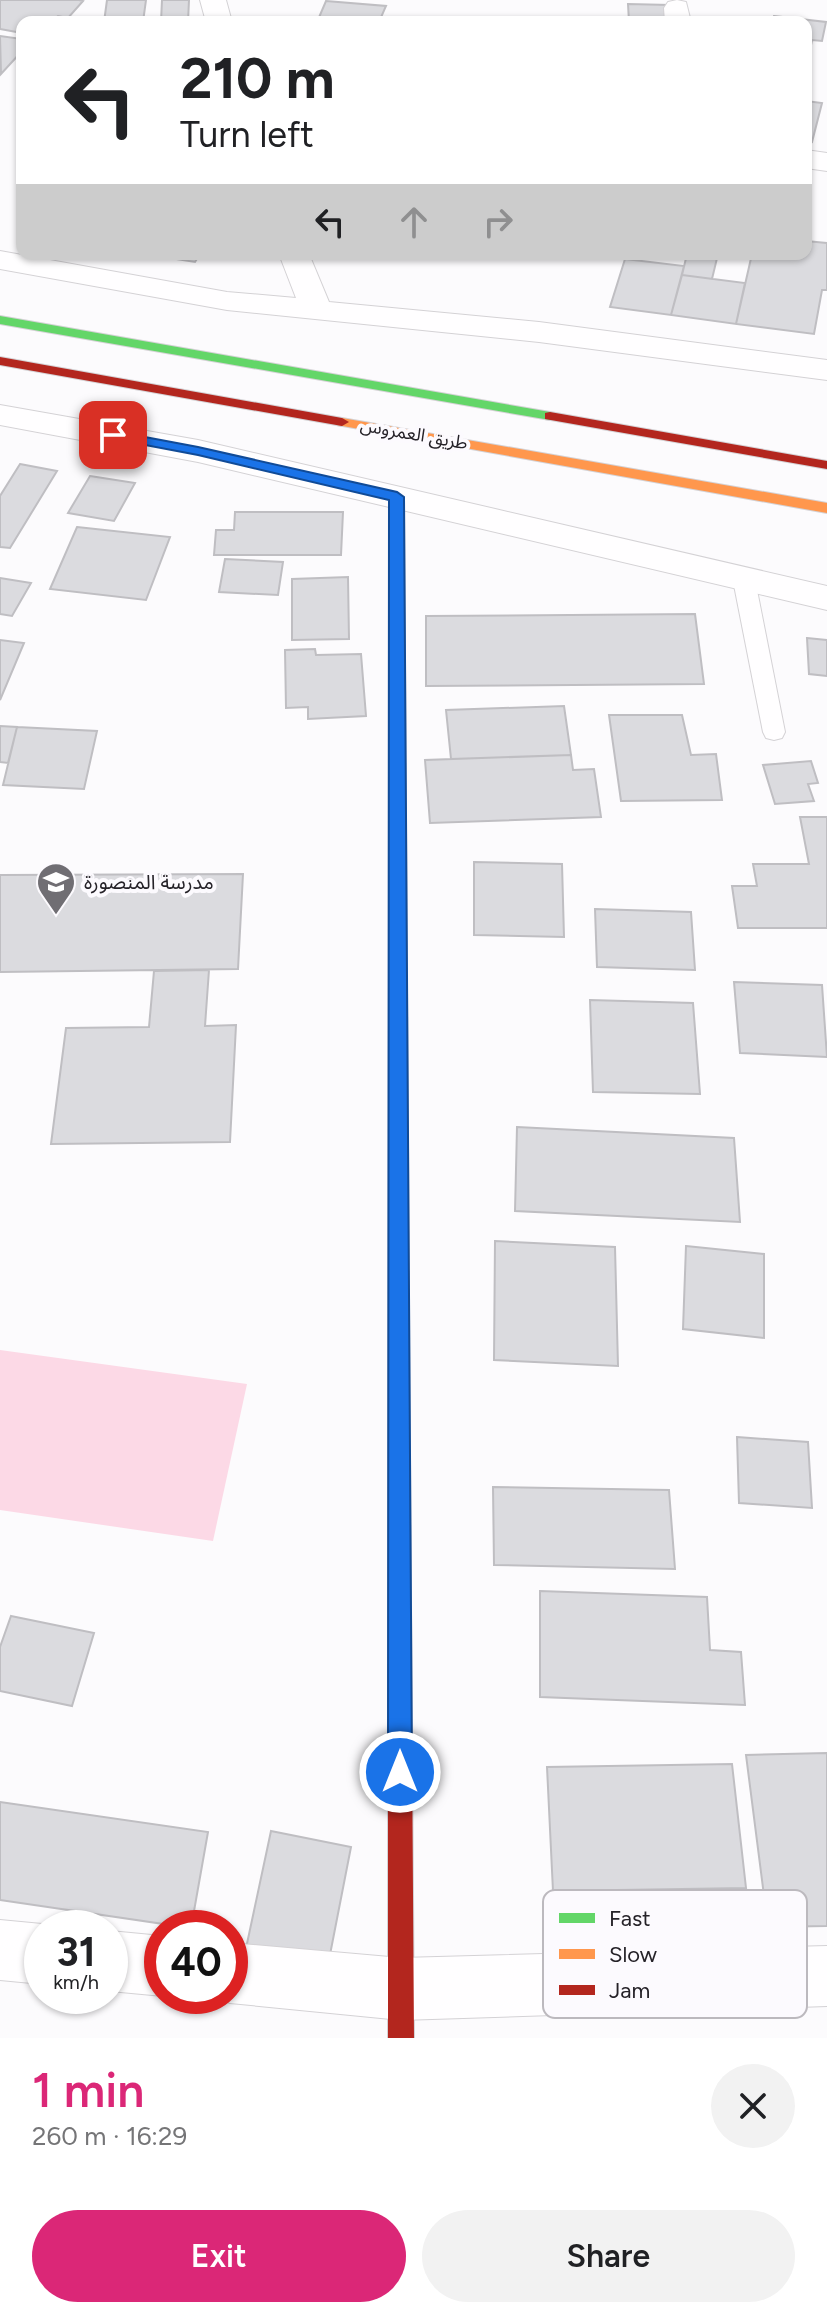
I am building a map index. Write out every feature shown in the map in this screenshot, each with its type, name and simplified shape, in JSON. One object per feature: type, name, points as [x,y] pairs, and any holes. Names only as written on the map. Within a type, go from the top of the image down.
[{"type":"main road","name":"طريق العمروس","points":[[0,320],[827,465]]},
{"type":"main road","name":"طريق العمروس","points":[[0,361],[827,508]]},
{"type":"main road","points":[[736,450],[827,451]]},
{"type":"main road","points":[[734,491],[827,514]]},
{"type":"main road","points":[[397,497],[401,2014]]},
{"type":"street","points":[[0,260],[227,301],[539,332],[827,370]]},
{"type":"street","points":[[296,260],[317,311]]},
{"type":"street","points":[[0,415],[198,451],[827,598]]},
{"type":"street","points":[[0,1950],[24,1952]]},
{"type":"street","points":[[807,1978],[827,1976]]},
{"type":"street","points":[[248,1977],[401,2014],[543,2001]]},
{"type":"lane","points":[[744,580],[774,732]]},
{"type":"shaded area","points":[[0,1350],[247,1384],[213,1541],[0,1510]]},
{"type":"building","points":[[0,0],[83,1],[70,16],[16,16],[16,32],[0,29]]},
{"type":"building","points":[[107,0],[146,0],[144,16],[105,16]]},
{"type":"building","points":[[162,0],[189,0],[188,16],[161,16]]},
{"type":"building","points":[[326,1],[386,6],[382,16],[320,16]]},
{"type":"building","points":[[628,4],[670,5],[671,16],[629,16]]},
{"type":"building","points":[[812,20],[826,22],[822,41],[812,40]]},
{"type":"building","points":[[0,36],[16,38],[16,58],[1,74]]},
{"type":"building","points":[[812,102],[822,103],[812,142]]},
{"type":"building","points":[[812,242],[827,243],[827,290],[822,290],[814,334],[736,324],[751,260],[812,260]]},
{"type":"building","points":[[625,260],[684,266],[671,315],[610,307]]},
{"type":"building","points":[[686,260],[717,260],[712,279],[682,275]]},
{"type":"building","points":[[682,275],[745,283],[736,324],[671,315]]},
{"type":"building","points":[[20,464],[57,471],[10,548],[0,547],[0,496]]},
{"type":"building","points":[[90,476],[135,483],[114,521],[68,513]]},
{"type":"building","points":[[235,512],[343,512],[341,555],[214,555],[216,530],[234,530]]},
{"type":"building","points":[[77,527],[170,537],[146,600],[50,589]]},
{"type":"building","points":[[225,559],[283,562],[278,595],[219,592]]},
{"type":"building","points":[[348,577],[349,639],[292,640],[292,579]]},
{"type":"building","points":[[0,578],[31,583],[12,616],[0,614]]},
{"type":"building","points":[[695,614],[704,684],[426,686],[426,616]]},
{"type":"building","points":[[807,638],[827,640],[827,676],[809,674]]},
{"type":"building","points":[[0,640],[24,643],[0,700]]},
{"type":"building","points":[[315,649],[316,655],[361,654],[366,716],[308,719],[308,707],[286,708],[285,650]]},
{"type":"building","points":[[564,706],[571,755],[451,759],[446,710]]},
{"type":"building","points":[[609,715],[682,715],[691,755],[716,754],[722,800],[621,801]]},
{"type":"building","points":[[0,726],[17,727],[8,763],[0,762]]},
{"type":"building","points":[[17,727],[97,731],[84,789],[3,785]]},
{"type":"building","points":[[571,755],[573,770],[594,769],[601,817],[430,823],[425,760]]},
{"type":"building","points":[[811,761],[818,783],[808,784],[814,801],[775,804],[763,765]]},
{"type":"building","points":[[800,817],[827,817],[827,928],[738,928],[732,886],[757,886],[753,864],[809,864]]},
{"type":"building","points":[[474,862],[562,864],[564,937],[474,935]]},
{"type":"building","points":[[243,874],[238,969],[0,972],[0,875]]},
{"type":"building","points":[[595,909],[691,912],[695,970],[597,967]]},
{"type":"building","points":[[209,970],[205,1026],[236,1025],[230,1142],[51,1144],[66,1028],[149,1027],[154,971]]},
{"type":"building","points":[[734,982],[822,985],[827,1057],[740,1053]]},
{"type":"building","points":[[590,1000],[693,1003],[700,1094],[593,1092]]},
{"type":"building","points":[[517,1127],[734,1138],[740,1222],[515,1211]]},
{"type":"building","points":[[495,1241],[615,1247],[618,1366],[494,1360]]},
{"type":"building","points":[[686,1246],[764,1254],[764,1338],[683,1329]]},
{"type":"building","points":[[737,1437],[808,1442],[812,1508],[739,1503]]},
{"type":"building","points":[[493,1487],[669,1490],[675,1569],[494,1565]]},
{"type":"building","points":[[540,1591],[707,1597],[710,1650],[741,1652],[745,1705],[540,1697]]},
{"type":"building","points":[[11,1616],[94,1633],[72,1706],[0,1691],[0,1647]]},
{"type":"building","points":[[827,1753],[827,1926],[807,1926],[807,1890],[763,1890],[746,1755]]},
{"type":"building","points":[[732,1764],[746,1888],[553,1890],[547,1767]]},
{"type":"building","points":[[0,1802],[208,1832],[194,1910],[144,1910],[144,1921],[128,1919],[128,1910],[68,1910],[0,1900]]},
{"type":"building","points":[[271,1831],[351,1847],[327,1970],[248,1954],[248,1939]]},
{"type":"traffic: fast","points":[[0,320],[550,416]]},
{"type":"traffic: fast","points":[[398,990],[399,1458]]},
{"type":"traffic: slow","points":[[342,422],[827,508]]},
{"type":"traffic: slow","points":[[397,497],[398,990]]},
{"type":"traffic: jam","points":[[0,361],[342,422]]},
{"type":"traffic: jam","points":[[550,416],[827,465]]},
{"type":"traffic: jam","points":[[399,1458],[401,2038]]},
{"type":"place","name":"مدرسة المنصورة","points":[[56,916]]},
{"type":"route","points":[[113,435],[198,451],[397,497],[400,1772]]}]
